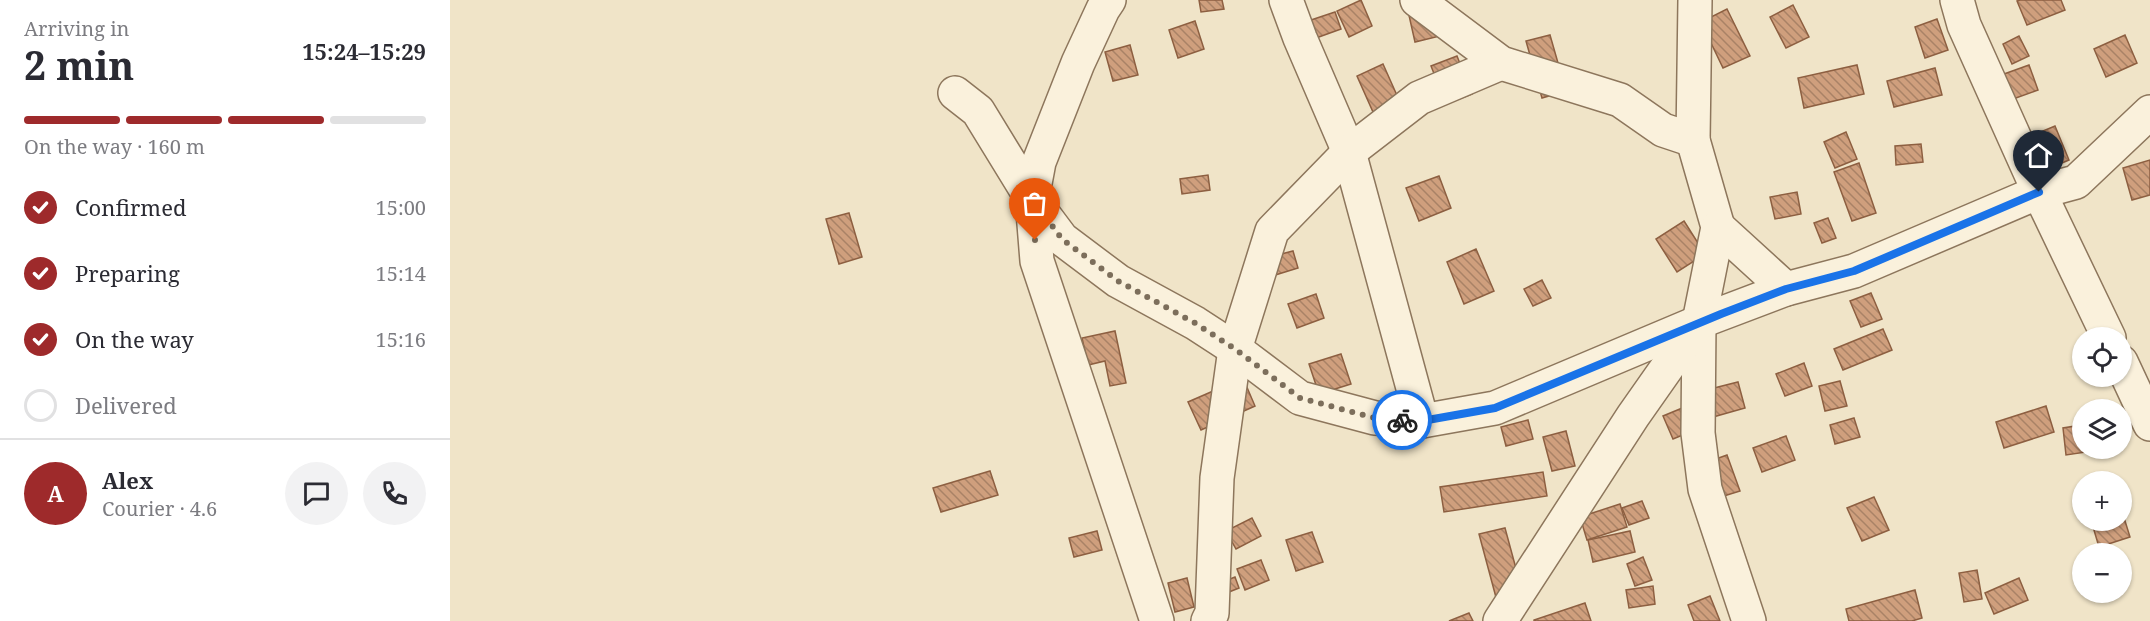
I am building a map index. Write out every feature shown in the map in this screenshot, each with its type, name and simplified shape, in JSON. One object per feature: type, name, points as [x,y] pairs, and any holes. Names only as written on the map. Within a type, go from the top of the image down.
[{"type":"street","points":[[1109,0],[1102,9],[1078,63],[1039,162],[1032,199],[1037,261],[1157,621]]},
{"type":"street","points":[[1287,0],[1300,38],[1349,152],[1422,421]]},
{"type":"street","points":[[1417,0],[1501,63],[1620,100],[1663,130],[1693,140]]},
{"type":"street","points":[[1695,0],[1693,140],[1718,227],[1699,322],[1698,433],[1706,489],[1749,621]]},
{"type":"street","points":[[1957,0],[1964,25],[2039,192],[2104,327]]},
{"type":"street","points":[[1208,621],[1212,613],[1217,478],[1235,349],[1272,231],[1349,152],[1419,98],[1501,63]]},
{"type":"street","points":[[956,93],[978,111],[1032,199],[1062,239],[1118,281],[1195,323],[1235,349],[1300,398],[1375,418],[1422,421],[1495,408],[1699,322],[1786,289],[1854,271],[2039,192],[2076,182],[2150,112]]},
{"type":"street","points":[[1718,227],[1786,289]]},
{"type":"street","points":[[1500,621],[1633,416],[1699,322]]},
{"type":"street","points":[[2132,386],[2150,424]]},
{"type":"building","points":[[1199,0],[1222,0],[1224,9],[1201,12]]},
{"type":"building","points":[[1361,0],[1372,26],[1349,37],[1337,11]]},
{"type":"building","points":[[2061,0],[2065,10],[2027,25],[2017,1]]},
{"type":"building","points":[[1793,5],[1809,37],[1786,48],[1770,17]]},
{"type":"building","points":[[1727,9],[1750,56],[1723,68],[1701,22]]},
{"type":"building","points":[[1408,11],[1440,36],[1415,42]]},
{"type":"building","points":[[1335,12],[1341,29],[1305,42],[1299,24]]},
{"type":"building","points":[[1937,19],[1948,50],[1925,58],[1915,27]]},
{"type":"building","points":[[1195,21],[1204,49],[1178,58],[1169,30]]},
{"type":"building","points":[[1550,35],[1566,91],[1542,98],[1526,41]]},
{"type":"building","points":[[2125,35],[2137,63],[2106,77],[2094,49]]},
{"type":"building","points":[[2019,36],[2029,56],[2012,64],[2003,44]]},
{"type":"building","points":[[1130,45],[1138,75],[1113,81],[1105,52]]},
{"type":"building","points":[[1457,56],[1472,94],[1446,104],[1431,66]]},
{"type":"building","points":[[1383,64],[1403,109],[1377,121],[1357,76]]},
{"type":"building","points":[[1857,65],[1864,94],[1804,108],[1798,78]]},
{"type":"building","points":[[2029,65],[2038,90],[2013,99],[2004,74]]},
{"type":"building","points":[[1935,68],[1942,95],[1894,107],[1887,81]]},
{"type":"building","points":[[2055,126],[2069,160],[2045,170],[2031,136]]},
{"type":"building","points":[[1846,132],[1857,159],[1835,168],[1824,142]]},
{"type":"building","points":[[1921,144],[1923,162],[1896,165],[1895,146]]},
{"type":"building","points":[[2150,160],[2150,195],[2132,200],[2123,168]]},
{"type":"building","points":[[1859,163],[1876,213],[1852,221],[1834,172]]},
{"type":"building","points":[[1208,175],[1210,190],[1182,194],[1180,179]]},
{"type":"building","points":[[1439,176],[1451,208],[1419,221],[1406,188]]},
{"type":"building","points":[[1797,192],[1801,214],[1775,219],[1770,197]]},
{"type":"building","points":[[849,213],[862,257],[839,264],[826,219]]},
{"type":"building","points":[[1828,218],[1836,238],[1822,243],[1814,223]]},
{"type":"building","points":[[1684,221],[1705,254],[1677,272],[1656,239]]},
{"type":"building","points":[[1476,249],[1494,291],[1464,304],[1447,262]]},
{"type":"building","points":[[1293,251],[1298,268],[1272,276],[1266,258]]},
{"type":"building","points":[[1542,280],[1551,298],[1533,306],[1524,289]]},
{"type":"building","points":[[1871,293],[1882,319],[1861,327],[1850,301]]},
{"type":"building","points":[[1316,294],[1324,318],[1297,328],[1288,304]]},
{"type":"building","points":[[1883,329],[1892,350],[1843,370],[1834,349]]},
{"type":"building","points":[[1115,331],[1126,383],[1110,386],[1105,361],[1088,365],[1082,338]]},
{"type":"building","points":[[1341,354],[1351,384],[1319,394],[1309,364]]},
{"type":"building","points":[[1804,363],[1812,386],[1785,396],[1776,374]]},
{"type":"building","points":[[1243,378],[1255,406],[1201,430],[1188,402]]},
{"type":"building","points":[[1840,381],[1847,406],[1825,411],[1819,386]]},
{"type":"building","points":[[1738,382],[1745,408],[1713,417],[1706,390]]},
{"type":"building","points":[[1704,399],[1714,422],[1673,439],[1663,416]]},
{"type":"building","points":[[2046,406],[2054,432],[2004,448],[1996,422]]},
{"type":"building","points":[[1854,418],[1860,437],[1835,444],[1830,425]]},
{"type":"building","points":[[1528,420],[1533,439],[1506,446],[1501,427]]},
{"type":"building","points":[[2072,427],[2072,454],[2066,455],[2063,428]]},
{"type":"building","points":[[1566,431],[1575,466],[1552,471],[1543,437]]},
{"type":"building","points":[[1786,436],[1795,460],[1762,472],[1753,448]]},
{"type":"building","points":[[1727,455],[1740,491],[1714,499],[1702,464]]},
{"type":"building","points":[[990,471],[998,495],[941,512],[933,488]]},
{"type":"building","points":[[1543,472],[1547,496],[1444,512],[1440,487]]},
{"type":"building","points":[[1874,497],[1889,530],[1862,541],[1847,508]]},
{"type":"building","points":[[1642,501],[1649,518],[1629,525],[1622,508]]},
{"type":"building","points":[[1620,504],[1627,527],[1587,540],[1580,517]]},
{"type":"building","points":[[1252,518],[1261,536],[1236,549],[1226,531]]},
{"type":"building","points":[[1505,528],[1527,609],[1501,616],[1479,534]]},
{"type":"building","points":[[1097,531],[1102,550],[1074,557],[1069,538]]},
{"type":"building","points":[[1630,531],[1635,552],[1593,562],[1588,540]]},
{"type":"building","points":[[2094,531],[2128,531],[2130,537],[2111,543],[2098,543]]},
{"type":"building","points":[[1312,532],[1323,562],[1296,571],[1286,540]]},
{"type":"building","points":[[1643,557],[1652,580],[1635,586],[1627,564]]},
{"type":"building","points":[[1261,560],[1269,580],[1245,590],[1237,569]]},
{"type":"building","points":[[1977,570],[1982,599],[1964,602],[1959,573]]},
{"type":"building","points":[[1235,577],[1239,588],[1214,598],[1210,587]]},
{"type":"building","points":[[1187,578],[1194,607],[1175,612],[1168,583]]},
{"type":"building","points":[[2019,578],[2028,600],[1994,614],[1985,593]]},
{"type":"building","points":[[1653,586],[1655,604],[1629,608],[1626,590]]},
{"type":"building","points":[[1915,590],[1922,618],[1912,621],[1849,621],[1846,609]]},
{"type":"building","points":[[1710,596],[1720,621],[1694,621],[1688,605]]},
{"type":"building","points":[[1585,603],[1591,621],[1534,621],[1534,620]]},
{"type":"building","points":[[1469,613],[1473,621],[1449,621]]},
{"type":"way so far","points":[[1035,240],[1032,199],[1062,239],[1118,281],[1195,323],[1235,349],[1300,398],[1375,418],[1402,420]]},
{"type":"route","points":[[1402,420],[1422,421],[1495,408],[1699,322],[1786,289],[1854,271],[2039,192]]}]
